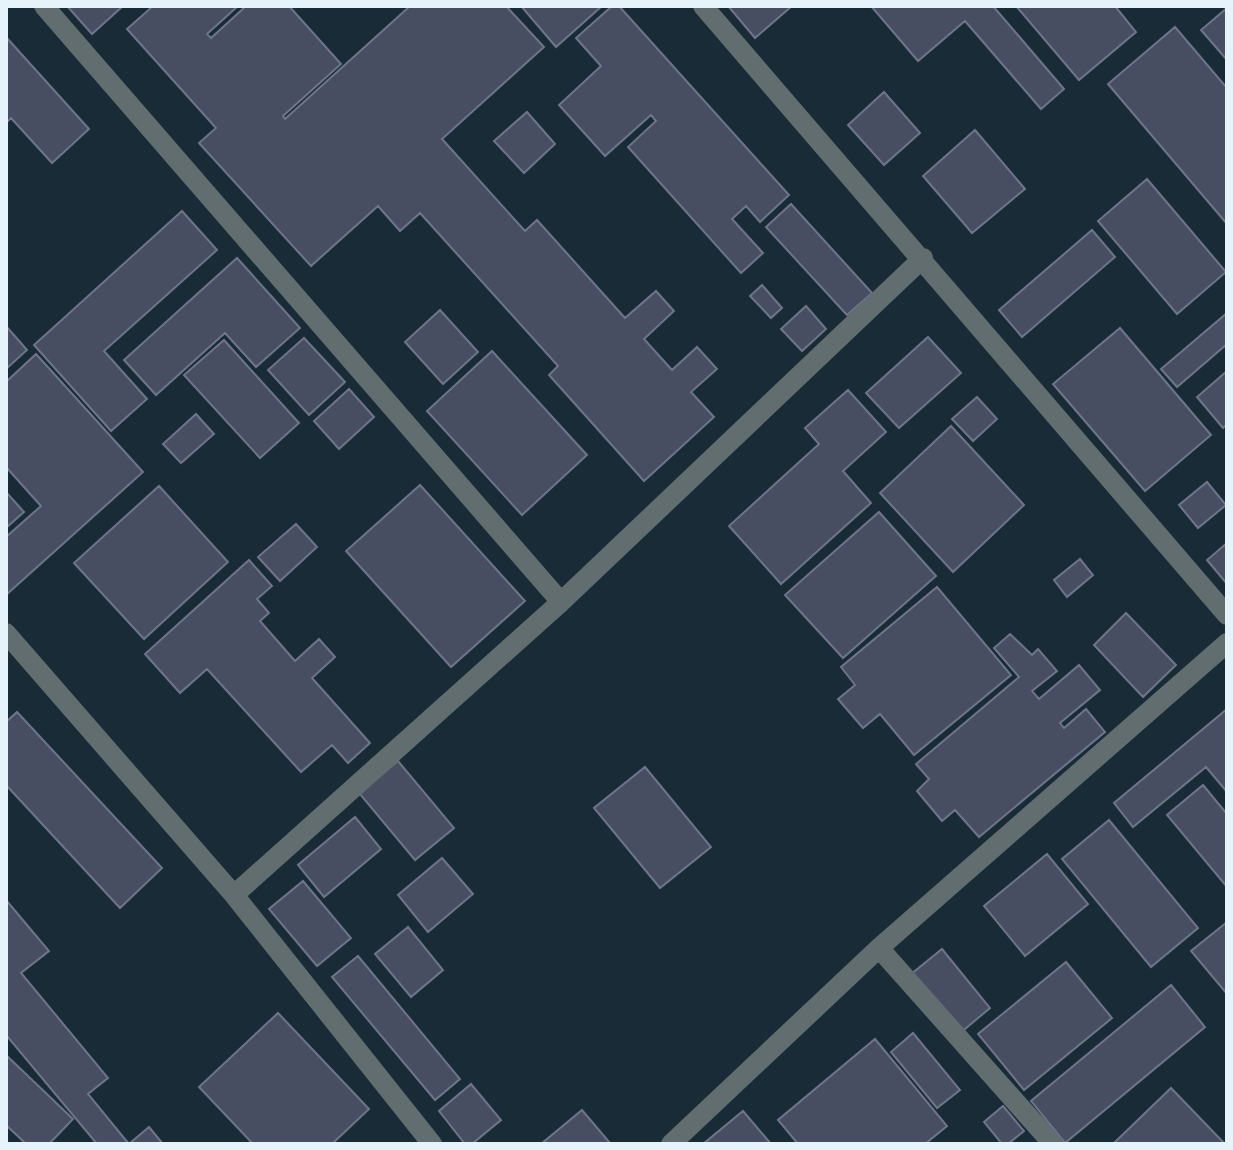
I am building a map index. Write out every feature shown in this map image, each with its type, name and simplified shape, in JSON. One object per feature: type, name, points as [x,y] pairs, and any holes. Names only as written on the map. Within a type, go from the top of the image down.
[{"type":"street","points":[[44,6],[561,602]]},
{"type":"street","points":[[703,6],[923,258],[1227,615]]},
{"type":"street","points":[[234,895],[561,602],[923,258]]},
{"type":"street","points":[[6,633],[234,895],[432,1144]]},
{"type":"street","points":[[671,1144],[879,948],[1227,643]]},
{"type":"street","points":[[879,948],[1053,1144]]},
{"type":"building","points":[[67,6],[123,6],[92,34]]},
{"type":"building","points":[[153,6],[238,6],[207,34],[211,38],[246,6],[289,6],[341,64],[283,116],[285,119],[410,6],[506,6],[544,47],[442,139],[525,231],[537,220],[625,318],[656,291],[674,311],[644,339],[672,370],[697,347],[717,369],[691,392],[714,417],[644,481],[549,375],[558,366],[420,213],[400,231],[378,206],[311,266],[199,143],[216,128],[127,29]]},
{"type":"building","points":[[521,6],[602,6],[556,47]]},
{"type":"building","points":[[612,6],[619,6],[789,195],[760,222],[746,206],[732,219],[763,253],[741,273],[628,147],[656,121],[651,115],[605,156],[559,105],[601,66],[576,38]]},
{"type":"building","points":[[728,6],[792,6],[755,38]]},
{"type":"building","points":[[871,6],[993,6],[1064,89],[1041,109],[965,21],[918,61]]},
{"type":"building","points":[[1016,6],[1115,6],[1136,32],[1079,80]]},
{"type":"building","points":[[1227,8],[1227,60],[1201,30]]},
{"type":"building","points":[[1175,27],[1227,88],[1227,224],[1108,84]]},
{"type":"building","points":[[6,37],[89,129],[52,163],[11,118],[6,123]]},
{"type":"building","points":[[884,92],[920,133],[884,165],[848,125]]},
{"type":"building","points":[[527,112],[555,144],[524,173],[494,141]]},
{"type":"building","points":[[975,130],[1025,189],[972,233],[923,176]]},
{"type":"building","points":[[1147,179],[1226,272],[1177,314],[1098,221]]},
{"type":"building","points":[[791,204],[872,293],[847,315],[766,227]]},
{"type":"building","points":[[182,211],[217,250],[104,351],[147,399],[111,431],[34,345]]},
{"type":"building","points":[[1092,230],[1115,257],[1022,337],[999,310]]},
{"type":"building","points":[[237,258],[300,328],[256,367],[225,333],[156,395],[124,360]]},
{"type":"building","points":[[762,285],[782,308],[771,318],[750,296]]},
{"type":"building","points":[[806,306],[826,329],[802,351],[781,329]]},
{"type":"building","points":[[440,310],[478,352],[443,384],[405,342]]},
{"type":"building","points":[[1227,313],[1227,344],[1177,387],[1161,369]]},
{"type":"building","points":[[6,326],[27,350],[6,369]]},
{"type":"building","points":[[1120,328],[1211,435],[1145,491],[1053,384]]},
{"type":"building","points":[[928,337],[961,373],[899,428],[866,393]]},
{"type":"building","points":[[304,338],[345,382],[309,415],[268,370]]},
{"type":"building","points":[[224,340],[299,423],[260,458],[184,375]]},
{"type":"building","points":[[492,351],[587,455],[522,515],[427,411]]},
{"type":"building","points":[[36,354],[143,472],[6,595],[6,537],[41,506],[6,467],[6,382]]},
{"type":"building","points":[[1227,371],[1227,424],[1223,428],[1197,397]]},
{"type":"building","points":[[349,389],[374,417],[339,449],[314,421]]},
{"type":"building","points":[[848,390],[886,432],[843,471],[871,503],[781,584],[729,526],[819,444],[805,428]]},
{"type":"building","points":[[977,397],[997,419],[973,441],[952,419]]},
{"type":"building","points":[[196,414],[214,434],[181,463],[163,444]]},
{"type":"building","points":[[951,426],[1024,505],[953,572],[880,493]]},
{"type":"building","points":[[1207,482],[1226,505],[1198,528],[1179,505]]},
{"type":"building","points":[[420,485],[525,601],[451,667],[346,551]]},
{"type":"building","points":[[159,486],[228,562],[144,639],[74,563]]},
{"type":"building","points":[[6,492],[24,512],[6,528]]},
{"type":"building","points":[[879,512],[936,576],[843,658],[785,595]]},
{"type":"building","points":[[296,524],[317,547],[280,581],[258,557]]},
{"type":"building","points":[[1227,543],[1227,584],[1207,560]]},
{"type":"building","points":[[1080,559],[1093,575],[1067,597],[1054,580]]},
{"type":"building","points":[[249,560],[272,586],[257,599],[269,613],[260,621],[295,661],[319,639],[335,657],[312,678],[370,743],[348,763],[332,745],[301,772],[207,669],[180,693],[145,654]]},
{"type":"building","points":[[937,587],[1011,675],[914,755],[880,714],[863,728],[838,699],[855,685],[841,667]]},
{"type":"building","points":[[1126,613],[1176,665],[1143,697],[1094,645]]},
{"type":"building","points":[[1010,634],[1032,655],[1038,649],[1057,671],[1032,691],[1039,699],[1079,665],[1100,690],[1060,723],[1064,728],[1086,709],[1105,732],[979,837],[955,810],[942,821],[917,791],[929,779],[916,764],[1019,677],[994,648]]},
{"type":"building","points":[[1227,709],[1227,792],[1206,767],[1133,827],[1114,803]]},
{"type":"building","points":[[17,712],[162,868],[120,908],[6,785],[6,722]]},
{"type":"building","points":[[398,761],[454,828],[415,860],[359,793]]},
{"type":"building","points":[[645,767],[711,847],[660,888],[594,808]]},
{"type":"building","points":[[1203,785],[1227,814],[1227,887],[1167,815]]},
{"type":"building","points":[[355,817],[381,849],[324,897],[298,865]]},
{"type":"building","points":[[1109,820],[1198,928],[1151,967],[1062,859]]},
{"type":"building","points":[[1047,854],[1088,904],[1025,956],[984,906]]},
{"type":"building","points":[[442,858],[473,894],[428,932],[398,895]]},
{"type":"building","points":[[303,881],[351,938],[317,966],[269,909]]},
{"type":"building","points":[[6,900],[49,951],[21,973],[108,1078],[88,1094],[129,1144],[97,1144],[6,1035]]},
{"type":"building","points":[[1227,922],[1227,994],[1191,951]]},
{"type":"building","points":[[408,927],[443,970],[411,997],[375,954]]},
{"type":"building","points":[[942,949],[990,1008],[959,1034],[910,975]]},
{"type":"building","points":[[358,956],[460,1079],[435,1100],[332,977]]},
{"type":"building","points":[[1066,962],[1112,1018],[1024,1090],[978,1034]]},
{"type":"building","points":[[1171,985],[1205,1027],[1065,1143],[1031,1101]]},
{"type":"building","points":[[278,1013],[369,1109],[332,1144],[253,1144],[199,1087]]},
{"type":"building","points":[[913,1033],[960,1090],[937,1108],[891,1052]]},
{"type":"building","points":[[875,1039],[947,1126],[925,1144],[798,1144],[778,1120]]},
{"type":"building","points":[[6,1055],[73,1119],[49,1144],[26,1144],[6,1125]]},
{"type":"building","points":[[471,1084],[501,1120],[472,1144],[465,1144],[439,1111]]},
{"type":"building","points":[[1171,1088],[1225,1144],[1114,1143]]},
{"type":"building","points":[[1003,1106],[1024,1131],[1008,1144],[1002,1144],[984,1122]]},
{"type":"building","points":[[582,1110],[610,1143],[541,1144]]},
{"type":"building","points":[[743,1111],[771,1144],[703,1144]]},
{"type":"building","points":[[149,1127],[163,1144],[129,1144]]}]
